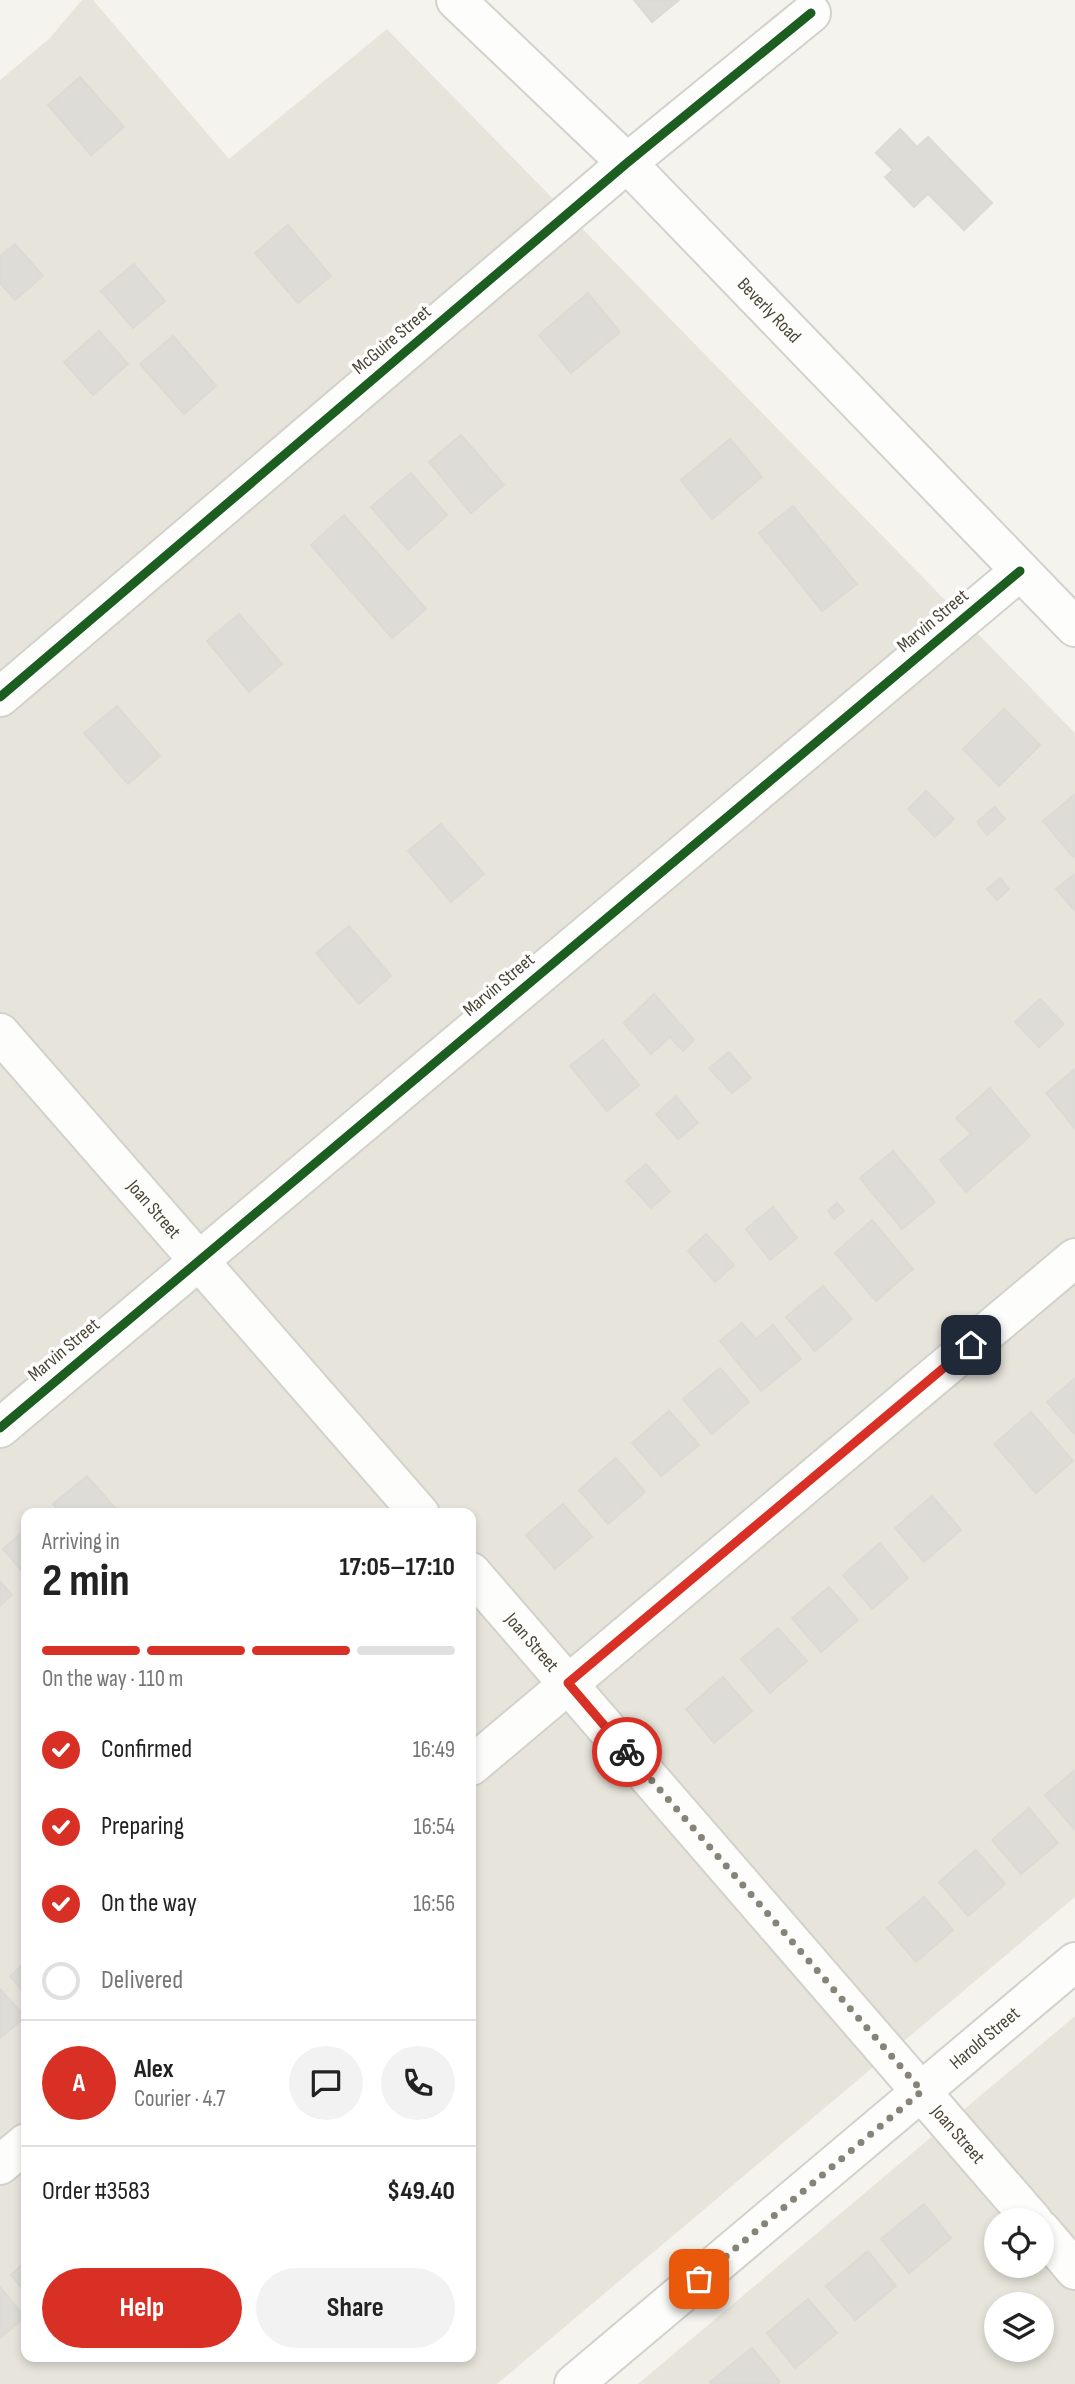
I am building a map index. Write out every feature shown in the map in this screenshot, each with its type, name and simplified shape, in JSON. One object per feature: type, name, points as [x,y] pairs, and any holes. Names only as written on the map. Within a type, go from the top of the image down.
[{"type":"street","name":"Beverly Road","points":[[456,0],[626,163],[1075,627]]},
{"type":"street","name":"McGuire Street","points":[[0,697],[626,163],[811,13]]},
{"type":"street","name":"Marvin Street","points":[[0,1427],[1020,571]]},
{"type":"street","name":"Joan Street","points":[[0,1033],[415,1508]]},
{"type":"street","points":[[476,1762],[1075,1258]]},
{"type":"street","name":"Joan Street","points":[[476,1578],[1022,2208]]},
{"type":"street","name":"Harold Street","points":[[574,2384],[1075,1962]]},
{"type":"street","points":[[0,2165],[21,2147]]},
{"type":"street","points":[[1054,2245],[1075,2270]]},
{"type":"shaded area","points":[[82,0],[93,0],[229,159],[387,29],[1075,733],[1075,1897],[497,2384],[0,2384],[0,80],[49,39]]},
{"type":"shaded area","points":[[1075,2016],[1075,2384],[638,2384]]},
{"type":"building","points":[[634,0],[679,0],[652,22]]},
{"type":"building","points":[[80,77],[124,127],[91,155],[48,105]]},
{"type":"building","points":[[900,129],[917,147],[928,137],[992,203],[964,230],[928,194],[914,207],[885,177],[893,170],[876,153]]},
{"type":"building","points":[[288,225],[331,276],[298,303],[255,253]]},
{"type":"building","points":[[15,244],[43,276],[15,300],[0,283],[0,256]]},
{"type":"building","points":[[134,264],[165,301],[133,328],[101,291]]},
{"type":"building","points":[[588,293],[620,332],[571,373],[539,335]]},
{"type":"building","points":[[99,331],[128,364],[93,395],[64,362]]},
{"type":"building","points":[[173,336],[216,386],[184,414],[140,364]]},
{"type":"building","points":[[461,435],[504,485],[471,513],[429,462]]},
{"type":"building","points":[[730,439],[762,477],[712,519],[681,480]]},
{"type":"building","points":[[411,473],[447,515],[408,550],[371,507]]},
{"type":"building","points":[[793,506],[857,584],[822,611],[759,533]]},
{"type":"building","points":[[344,515],[426,609],[392,638],[311,545]]},
{"type":"building","points":[[239,614],[282,664],[249,692],[207,641]]},
{"type":"building","points":[[117,706],[160,756],[128,784],[84,733]]},
{"type":"building","points":[[1004,709],[1040,745],[999,786],[963,749]]},
{"type":"building","points":[[926,791],[954,819],[935,837],[908,809]]},
{"type":"building","points":[[1075,794],[1075,855],[1073,857],[1043,821]]},
{"type":"building","points":[[995,807],[1005,819],[987,835],[977,822]]},
{"type":"building","points":[[441,824],[484,874],[451,902],[408,851]]},
{"type":"building","points":[[1075,874],[1075,911],[1056,889]]},
{"type":"building","points":[[1000,878],[1009,889],[997,900],[987,889]]},
{"type":"building","points":[[349,926],[391,976],[359,1004],[316,953]]},
{"type":"building","points":[[654,994],[694,1040],[683,1051],[670,1037],[651,1054],[624,1023]]},
{"type":"building","points":[[1040,999],[1064,1024],[1039,1047],[1015,1022]]},
{"type":"building","points":[[603,1040],[639,1085],[607,1111],[570,1066]]},
{"type":"building","points":[[729,1052],[751,1078],[732,1093],[709,1068]]},
{"type":"building","points":[[1075,1069],[1075,1129],[1046,1093]]},
{"type":"building","points":[[990,1088],[1030,1136],[966,1192],[940,1160],[971,1134],[956,1118]]},
{"type":"building","points":[[676,1096],[698,1123],[678,1139],[656,1114]]},
{"type":"building","points":[[893,1151],[935,1202],[902,1229],[860,1178]]},
{"type":"building","points":[[646,1164],[670,1192],[651,1208],[626,1181]]},
{"type":"building","points":[[837,1203],[844,1211],[834,1219],[828,1211]]},
{"type":"building","points":[[773,1207],[797,1238],[770,1260],[746,1229]]},
{"type":"building","points":[[872,1220],[913,1269],[876,1301],[835,1253]]},
{"type":"building","points":[[706,1234],[734,1265],[715,1282],[688,1251]]},
{"type":"building","points":[[823,1286],[852,1319],[815,1351],[786,1317]]},
{"type":"building","points":[[742,1323],[756,1339],[773,1325],[801,1359],[761,1391],[720,1341]]},
{"type":"building","points":[[720,1368],[749,1402],[712,1434],[683,1399]]},
{"type":"building","points":[[1075,1378],[1075,1435],[1047,1402]]},
{"type":"building","points":[[669,1411],[699,1445],[661,1476],[632,1443]]},
{"type":"building","points":[[1031,1412],[1073,1461],[1036,1493],[994,1444]]},
{"type":"building","points":[[616,1458],[645,1492],[608,1524],[579,1490]]},
{"type":"building","points":[[87,1476],[115,1508],[56,1508],[53,1504]]},
{"type":"building","points":[[932,1496],[961,1530],[924,1562],[895,1528]]},
{"type":"building","points":[[563,1504],[592,1537],[555,1569],[526,1535]]},
{"type":"building","points":[[21,1533],[21,1570],[3,1549]]},
{"type":"building","points":[[880,1543],[908,1578],[872,1609],[843,1575]]},
{"type":"building","points":[[0,1581],[12,1595],[0,1606]]},
{"type":"building","points":[[829,1587],[858,1620],[821,1652],[792,1618]]},
{"type":"building","points":[[778,1628],[807,1661],[770,1693],[741,1659]]},
{"type":"building","points":[[723,1677],[752,1711],[714,1743],[686,1709]]},
{"type":"building","points":[[1075,1770],[1075,1828],[1074,1829],[1045,1795]]},
{"type":"building","points":[[1029,1808],[1058,1843],[1021,1874],[992,1840]]},
{"type":"building","points":[[976,1850],[1005,1884],[968,1916],[939,1882]]},
{"type":"building","points":[[924,1897],[953,1930],[916,1962],[887,1928]]},
{"type":"building","points":[[21,1966],[21,1989],[10,1976]]},
{"type":"building","points":[[0,1989],[21,2013],[21,2020],[0,2038]]},
{"type":"building","points":[[924,2204],[951,2238],[909,2273],[881,2239]]},
{"type":"building","points":[[868,2251],[896,2286],[855,2320],[826,2286]]},
{"type":"building","points":[[21,2266],[21,2287],[11,2275]]},
{"type":"building","points":[[0,2287],[21,2312],[21,2320],[0,2338]]},
{"type":"building","points":[[808,2299],[837,2333],[795,2368],[767,2333]]},
{"type":"building","points":[[752,2348],[780,2382],[778,2384],[710,2382]]},
{"type":"cycle path","points":[[0,697],[627,163],[811,13]]},
{"type":"cycle path","points":[[0,1428],[1020,571]]},
{"type":"way so far","points":[[627,1752],[922,2091],[699,2279]]},
{"type":"route","points":[[627,1752],[568,1683],[971,1345]]}]
